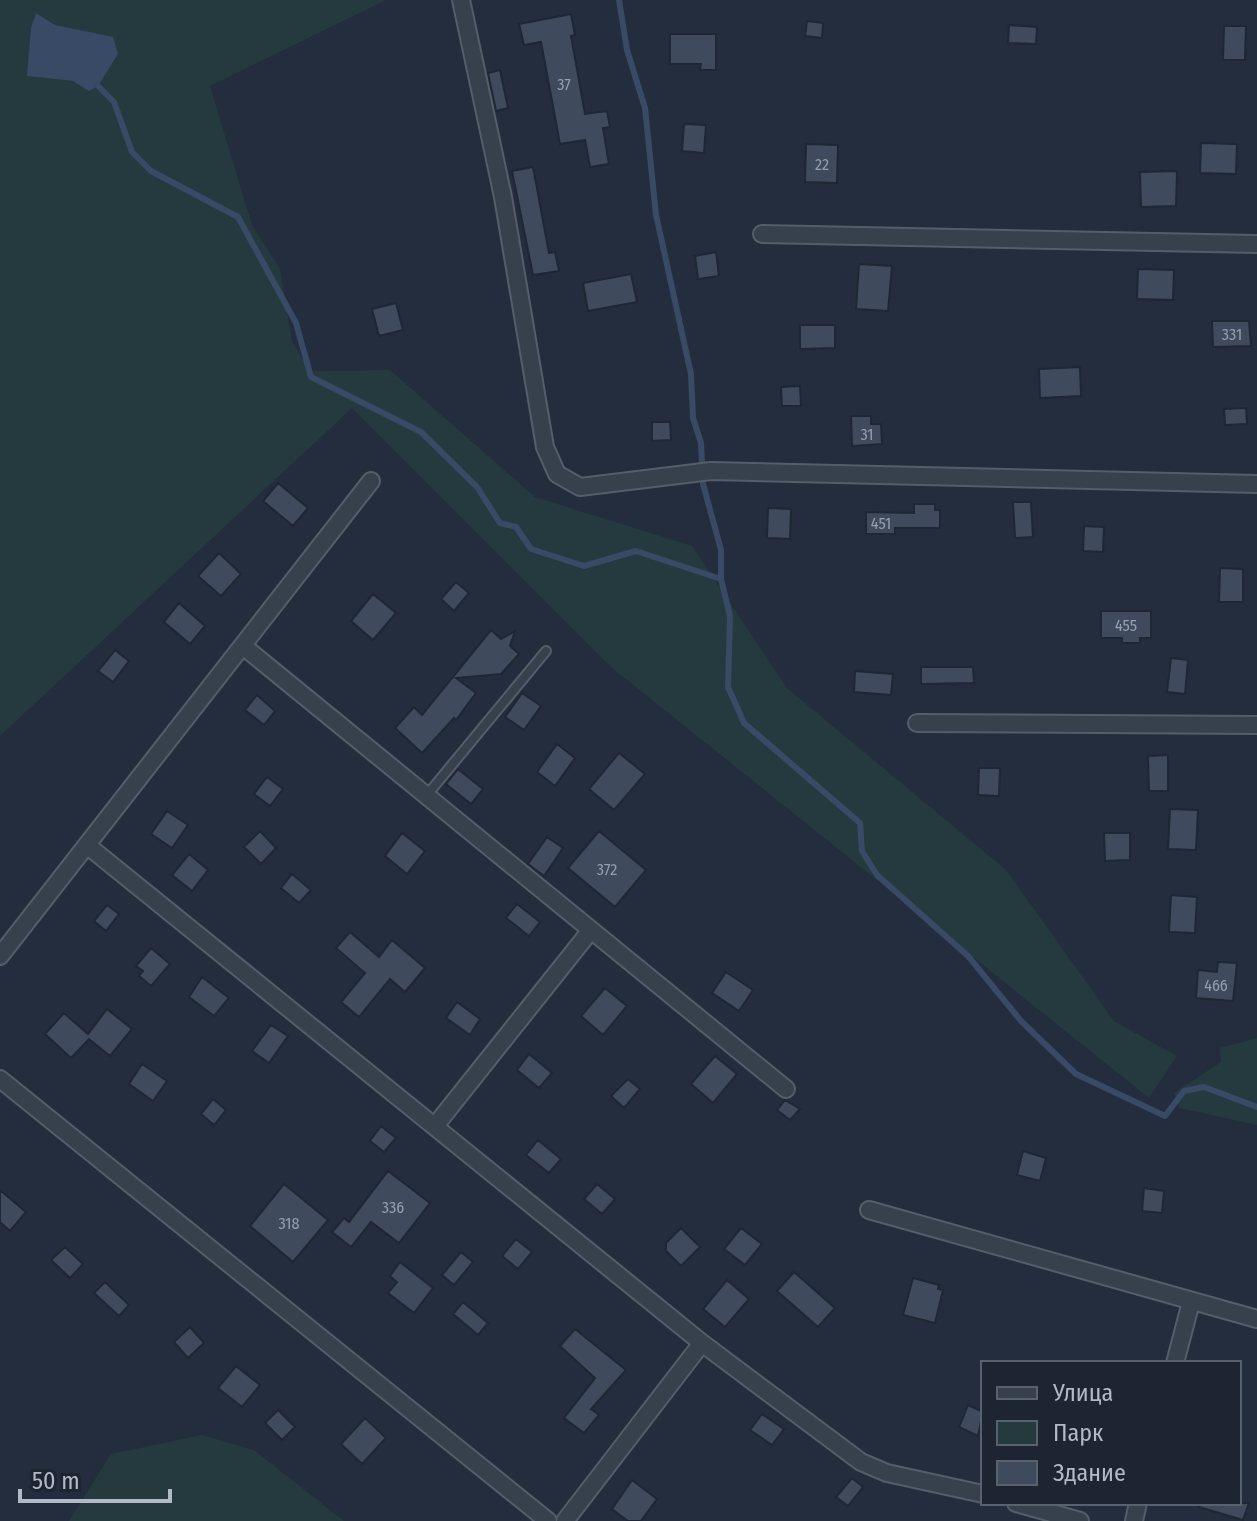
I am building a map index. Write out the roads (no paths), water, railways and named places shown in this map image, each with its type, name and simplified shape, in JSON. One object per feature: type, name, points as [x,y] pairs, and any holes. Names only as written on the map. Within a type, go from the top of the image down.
[{"type":"street","points":[[461,0],[503,197],[545,447],[557,474],[580,487],[711,471],[1257,484]]},
{"type":"street","points":[[762,234],[1257,244]]},
{"type":"street","points":[[0,956],[371,481]]},
{"type":"street","points":[[243,646],[786,1089]]},
{"type":"street","points":[[917,723],[1257,725]]},
{"type":"street","points":[[88,846],[702,1343],[861,1462],[887,1473],[981,1494]]},
{"type":"street","points":[[435,1126],[591,930]]},
{"type":"street","points":[[0,1079],[548,1521]]},
{"type":"street","points":[[869,1210],[1257,1319]]},
{"type":"street","points":[[1176,1361],[1191,1302]]},
{"type":"street","points":[[565,1521],[702,1343]]},
{"type":"street","points":[[1023,1505],[1080,1521]]},
{"type":"lane","points":[[427,796],[546,651]]},
{"type":"water","points":[[36,13],[55,25],[113,37],[118,54],[98,86],[89,91],[73,81],[27,76],[31,28]]},
{"type":"waterway","points":[[619,0],[627,50],[645,108],[656,215],[691,374],[693,418],[701,443],[703,484],[721,550],[721,579]]},
{"type":"waterway","points":[[98,86],[114,102],[132,152],[151,171],[238,217],[296,323],[311,377],[421,432],[477,487],[500,523],[516,527],[531,549],[584,566],[636,551],[721,579],[730,616],[728,687],[744,723],[860,823],[862,851],[877,875],[968,956],[1021,1021],[1076,1074],[1165,1116],[1184,1091],[1204,1087],[1257,1107]]}]
